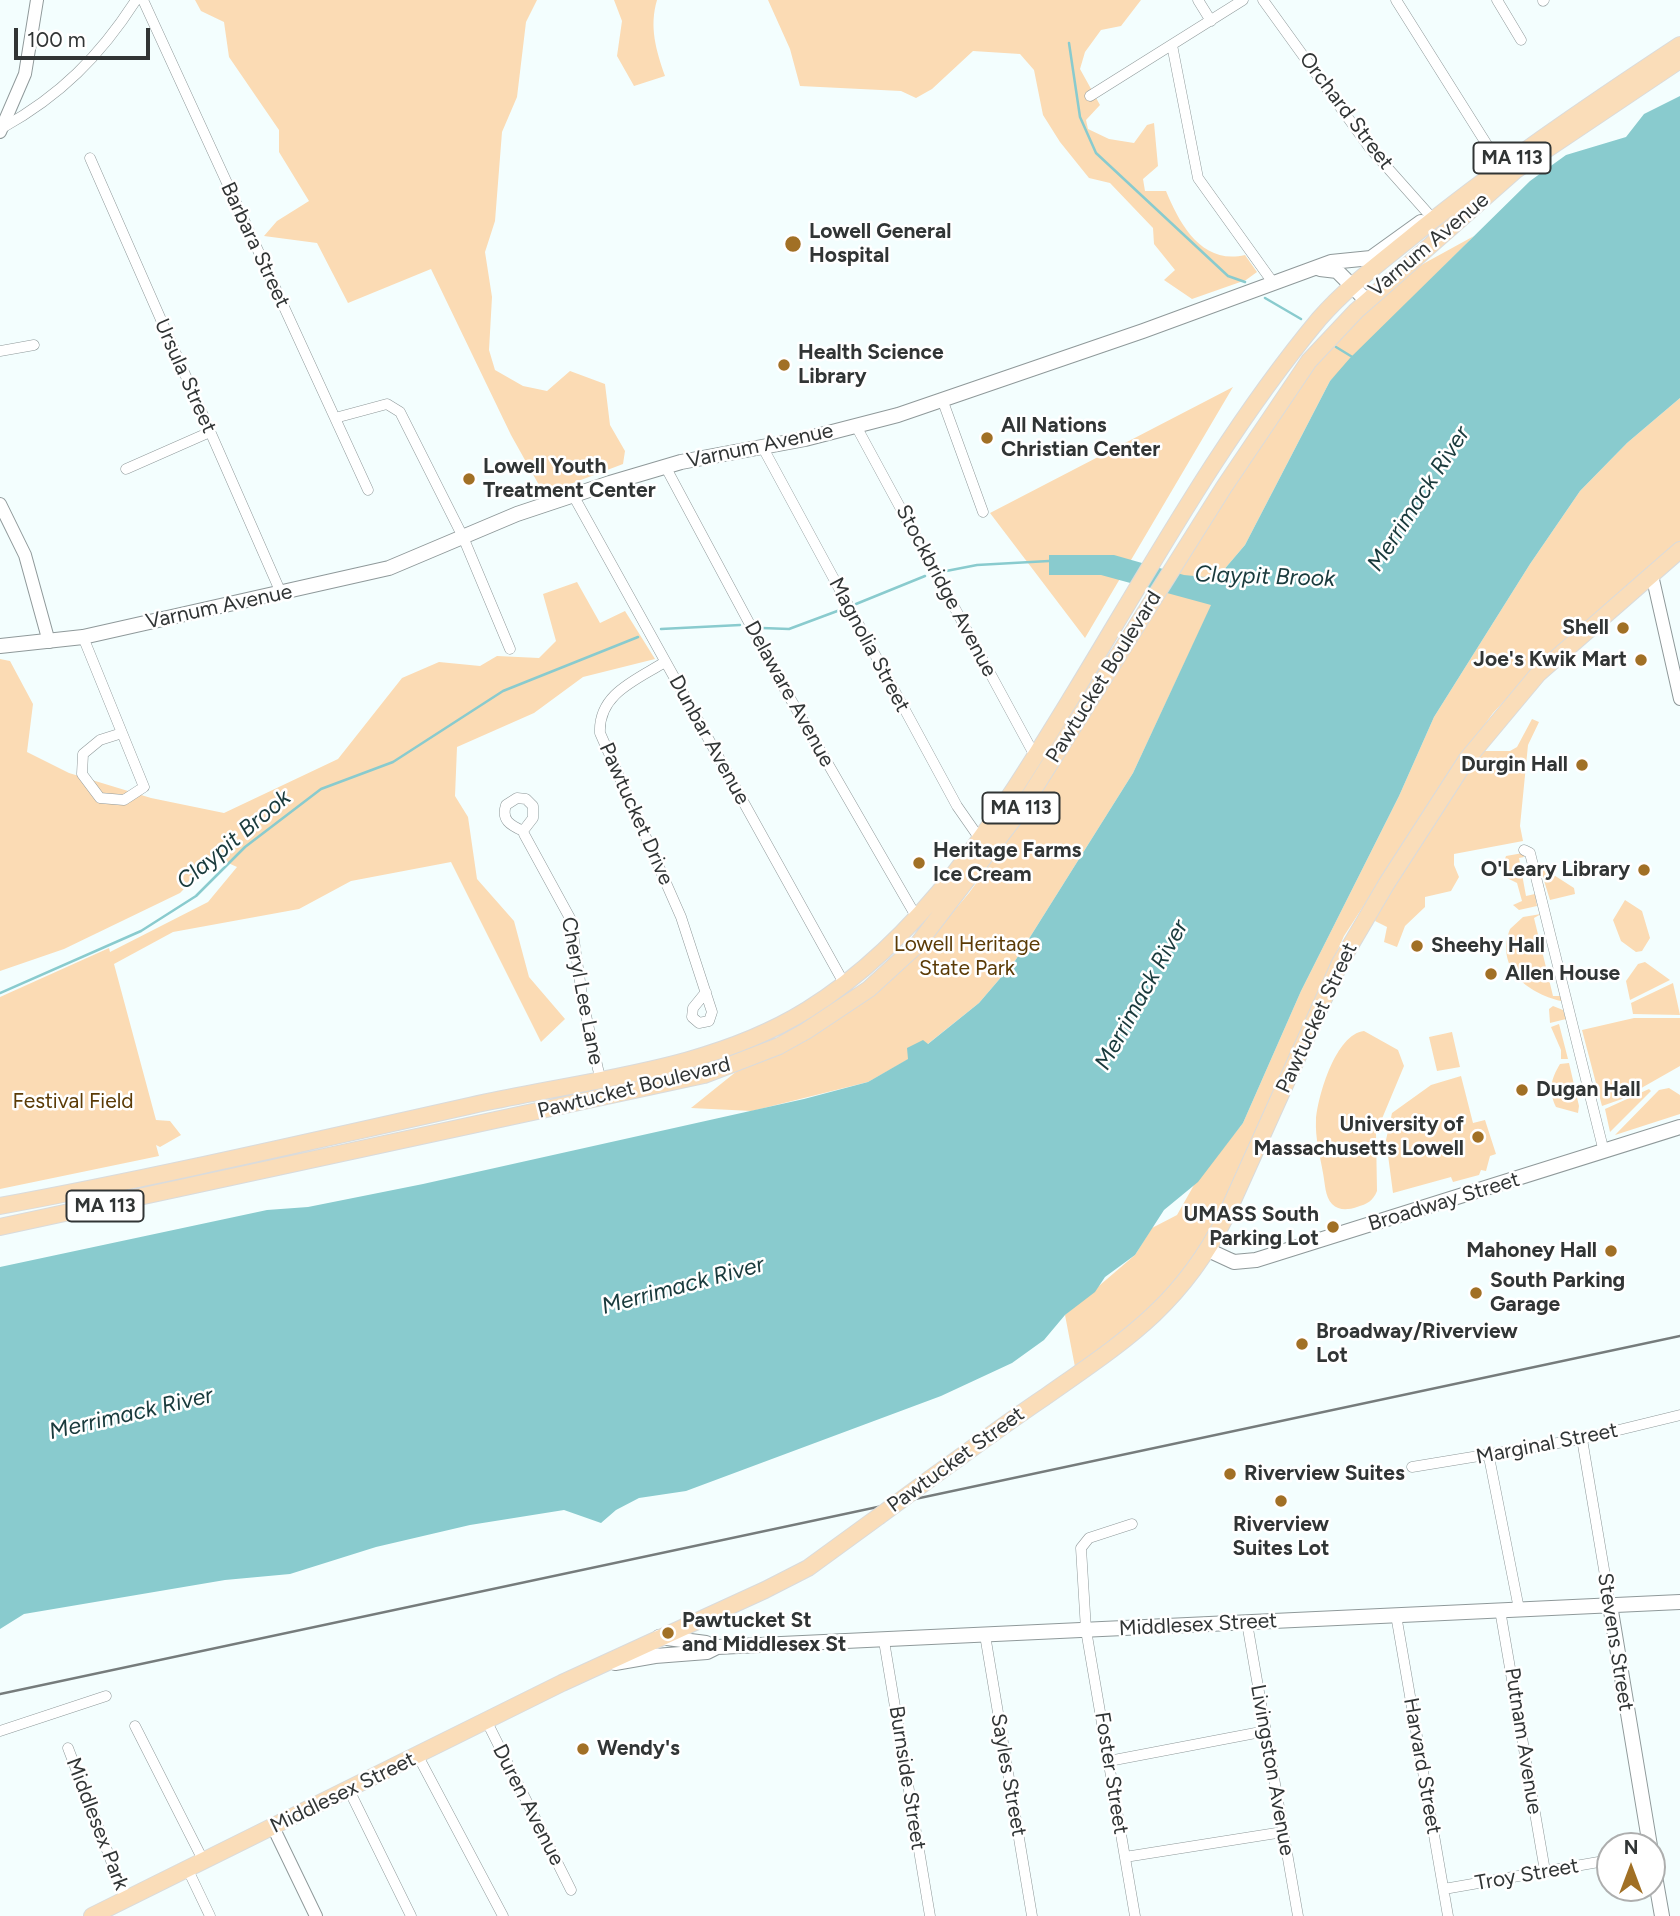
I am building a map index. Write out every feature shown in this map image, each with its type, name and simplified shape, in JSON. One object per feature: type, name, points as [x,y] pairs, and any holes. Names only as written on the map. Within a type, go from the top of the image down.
[{"type":"main road","name":"Varnum Avenue","points":[[1353,286],[1501,167],[1561,123],[1680,45]]},
{"type":"main road","name":"Varnum Avenue","points":[[1312,270],[1337,271],[1367,301],[1516,170],[1680,60]]},
{"type":"main road","name":"Varnum Avenue","points":[[0,646],[83,637],[389,568],[573,495],[665,466],[762,448],[856,426],[942,400],[1331,262],[1371,258],[1423,221],[1433,219]]},
{"type":"main road","points":[[1347,261],[1354,270],[1353,286]]},
{"type":"main road","name":"Pawtucket Boulevard","points":[[0,1206],[205,1166],[600,1078],[679,1063],[742,1042],[783,1024],[845,985],[874,962],[917,918],[979,839],[1035,756],[1154,562],[1283,366],[1319,319],[1353,286]]},
{"type":"main road","name":"Pawtucket Boulevard","points":[[0,1227],[678,1082],[730,1067],[806,1031],[869,989],[931,928],[1022,807],[1172,568],[1308,364],[1367,301]]},
{"type":"main road","name":"Pawtucket Street","points":[[659,1637],[808,1568],[1136,1333],[1180,1289],[1208,1250],[1340,963],[1422,827],[1467,759],[1518,696],[1555,658],[1680,550]]},
{"type":"main road","name":"Broadway Street","points":[[1208,1250],[1234,1262],[1256,1260],[1680,1127]]},
{"type":"main road","name":"Middlesex Street","points":[[593,1668],[647,1657],[707,1652],[717,1647],[1680,1602]]},
{"type":"main road","name":"Stevens Street","points":[[1610,1605],[1648,1832]]},
{"type":"main road","name":"Middlesex Street","points":[[92,1916],[113,1912],[125,1900],[659,1637],[683,1642],[709,1643],[717,1647]]},
{"type":"street","points":[[1,130],[25,74],[37,0]]},
{"type":"street","points":[[1,130],[29,114],[73,80],[113,37],[136,0]]},
{"type":"street","name":"Barbara Street","points":[[143,0],[368,490]]},
{"type":"street","points":[[1198,0],[1211,21]]},
{"type":"street","points":[[1090,96],[1244,0]]},
{"type":"street","name":"Orchard Street","points":[[1263,0],[1369,146],[1433,219]]},
{"type":"street","points":[[1396,0],[1501,167]]},
{"type":"street","points":[[1497,0],[1521,40]]},
{"type":"street","points":[[1172,45],[1198,178],[1274,284]]},
{"type":"street","name":"Ursula Street","points":[[90,158],[281,593]]},
{"type":"street","points":[[0,351],[34,345]]},
{"type":"street","points":[[942,400],[983,512]]},
{"type":"street","points":[[335,418],[387,404],[400,412],[463,537],[510,649]]},
{"type":"street","name":"Stockbridge Avenue","points":[[856,426],[1035,756]]},
{"type":"street","points":[[126,469],[210,432]]},
{"type":"street","name":"Magnolia Street","points":[[762,448],[957,806],[979,839]]},
{"type":"street","name":"Delaware Avenue","points":[[665,466],[783,686],[917,918]]},
{"type":"street","name":"Dunbar Avenue","points":[[573,495],[845,985]]},
{"type":"street","points":[[0,504],[24,555],[49,642]]},
{"type":"street","points":[[1652,575],[1679,691]]},
{"type":"street","points":[[83,637],[144,787],[124,800],[100,798],[82,774],[83,754],[100,740],[122,733]]},
{"type":"street","name":"Pawtucket Drive","points":[[665,662],[607,702],[601,717],[600,733],[681,917],[706,992]]},
{"type":"street","name":"Cheryl Lee Lane","points":[[523,831],[571,920],[583,1002],[600,1078]]},
{"type":"street","points":[[1524,850],[1530,853],[1604,1152]]},
{"type":"street","name":"Marginal Street","points":[[1412,1467],[1489,1457],[1582,1439],[1680,1415]]},
{"type":"street","name":"Stevens Street","points":[[1582,1439],[1610,1605]]},
{"type":"street","points":[[1489,1457],[1519,1609]]},
{"type":"street","points":[[1086,1630],[1081,1548],[1084,1542],[1132,1524]]},
{"type":"street","name":"Putnam Avenue","points":[[1500,1610],[1545,1871]]},
{"type":"street","name":"Harvard Street","points":[[1396,1615],[1448,1916]]},
{"type":"street","name":"Livingston Avenue","points":[[1247,1623],[1298,1916]]},
{"type":"street","name":"Foster Street","points":[[1086,1630],[1135,1916]]},
{"type":"street","name":"Sayles Street","points":[[985,1635],[1032,1916]]},
{"type":"street","name":"Burnside Street","points":[[884,1641],[930,1916]]},
{"type":"street","points":[[0,1731],[106,1696]]},
{"type":"street","name":"Duren Avenue","points":[[486,1720],[571,1890]]},
{"type":"street","points":[[135,1726],[204,1862]]},
{"type":"street","points":[[1109,1761],[1266,1731]]},
{"type":"street","name":"Middlesex Park","points":[[68,1748],[125,1900]]},
{"type":"street","points":[[418,1756],[503,1916]]},
{"type":"street","points":[[349,1790],[411,1916]]},
{"type":"street","points":[[273,1828],[316,1916]]},
{"type":"street","points":[[1125,1857],[1283,1832]]},
{"type":"street","name":"Troy Street","points":[[1444,1889],[1596,1862]]},
{"type":"street","points":[[188,1870],[210,1916]]},
{"type":"green space","points":[[195,0],[537,0],[526,22],[517,97],[502,132],[495,221],[485,252],[492,297],[489,350],[495,370],[523,386],[547,391],[570,371],[605,384],[610,425],[625,451],[623,464],[544,494],[511,435],[431,269],[348,303],[317,243],[264,236],[277,221],[309,201],[279,152],[279,130],[229,57],[224,22],[201,11]]},
{"type":"green space","points":[[614,0],[657,0],[654,20],[656,48],[665,76],[634,86],[617,56],[622,21]]},
{"type":"green space","points":[[768,0],[1141,0],[1121,26],[1101,30],[1085,52],[1080,69],[1100,105],[1086,120],[1088,129],[1109,139],[1134,143],[1147,125],[1154,123],[1158,166],[1143,179],[1145,191],[1166,191],[1178,217],[1195,240],[1216,254],[1230,257],[1245,255],[1257,272],[1246,280],[1192,299],[1164,280],[1175,270],[1154,244],[1153,228],[1110,183],[1089,178],[1060,142],[1043,115],[1034,70],[1020,54],[973,51],[932,89],[916,98],[901,91],[800,86],[790,49]]},
{"type":"green space","name":"Lowell Heritage State Park","points":[[1474,236],[1330,381],[1245,545],[1222,572],[1212,604],[1133,773],[1015,961],[979,1003],[909,1059],[868,1082],[752,1111],[691,1108],[737,1071],[797,1043],[914,958],[969,893],[1019,824],[1269,427],[1319,357],[1412,270]]},
{"type":"green space","points":[[1233,387],[1085,638],[990,513]]},
{"type":"green space","points":[[1680,398],[1680,541],[1528,676],[1493,713],[1451,771],[1344,936],[1213,1224],[1189,1264],[1141,1319],[1075,1367],[1065,1315],[1135,1255],[1152,1228],[1177,1215],[1194,1185],[1243,1123],[1301,991],[1399,796],[1434,717],[1530,564],[1580,491],[1627,443]]},
{"type":"green space","name":"Festival Field","points":[[577,582],[600,623],[625,611],[655,659],[583,677],[534,713],[457,747],[455,796],[468,817],[477,879],[514,921],[529,977],[565,1019],[541,1042],[451,862],[351,881],[299,909],[173,932],[114,964],[156,1120],[170,1121],[181,1135],[160,1147],[156,1145],[159,1156],[0,1189],[0,997],[109,948],[110,952],[208,902],[237,867],[215,857],[180,893],[64,949],[0,971],[0,659],[10,661],[33,704],[27,752],[69,773],[151,798],[224,813],[338,759],[402,678],[439,662],[480,666],[497,656],[539,658],[556,641],[543,594]]},
{"type":"green space","points":[[1532,719],[1539,722],[1528,745],[1520,826],[1523,841],[1454,854],[1454,865],[1459,877],[1451,891],[1425,897],[1425,907],[1405,926],[1397,947],[1384,942],[1387,927],[1375,921],[1380,908],[1481,751],[1510,751],[1517,747]]},
{"type":"green space","points":[[1523,853],[1524,857],[1519,858],[1526,896],[1535,894],[1537,906],[1519,910],[1513,905],[1522,901],[1517,883],[1507,878],[1504,862],[1506,856]]},
{"type":"green space","points":[[1546,870],[1574,888],[1575,894],[1550,900],[1541,871]]},
{"type":"green space","points":[[1625,900],[1642,911],[1650,938],[1642,951],[1636,952],[1621,941],[1613,920]]},
{"type":"green space","points":[[1541,914],[1534,918],[1553,996],[1561,996],[1561,1001],[1526,985],[1517,977],[1507,956],[1506,943],[1510,929],[1523,917]]},
{"type":"green space","points":[[1645,962],[1670,980],[1630,1000],[1626,981],[1638,964]]},
{"type":"green space","points":[[1673,983],[1680,1015],[1633,1014],[1631,1003]]},
{"type":"green space","points":[[1553,1006],[1563,1010],[1566,1019],[1550,1023],[1549,1009]]},
{"type":"green space","points":[[1634,1018],[1680,1018],[1680,1066],[1622,1099],[1602,1106],[1582,1030]]},
{"type":"green space","points":[[1559,1024],[1568,1059],[1561,1059],[1561,1050],[1551,1027]]},
{"type":"green space","points":[[1364,1031],[1398,1050],[1404,1066],[1376,1133],[1377,1191],[1367,1203],[1344,1209],[1332,1204],[1327,1194],[1316,1120],[1320,1096],[1337,1054],[1354,1035]]},
{"type":"green space","points":[[1452,1032],[1460,1067],[1437,1071],[1429,1037]]},
{"type":"green space","points":[[1569,1063],[1579,1106],[1578,1113],[1556,1107],[1552,1095],[1557,1069],[1560,1064]]},
{"type":"green space","points":[[1461,1076],[1473,1123],[1485,1120],[1496,1154],[1490,1156],[1486,1171],[1481,1170],[1479,1175],[1453,1182],[1451,1177],[1393,1193],[1386,1140],[1392,1113],[1431,1085]]},
{"type":"green space","points":[[1669,1088],[1680,1095],[1680,1114],[1615,1135],[1659,1090]]},
{"type":"green space","points":[[1649,1089],[1651,1091],[1610,1132],[1605,1109]]},
{"type":"water","name":"Merrimack River","points":[[1680,96],[1680,398],[1627,443],[1580,491],[1530,564],[1434,717],[1399,796],[1301,991],[1243,1123],[1198,1182],[1164,1210],[1135,1255],[1105,1277],[1095,1292],[1065,1315],[1044,1340],[1012,1363],[941,1396],[686,1491],[639,1498],[616,1510],[601,1523],[564,1510],[470,1525],[376,1547],[290,1574],[225,1580],[24,1614],[0,1629],[0,1267],[267,1210],[308,1207],[423,1184],[804,1099],[868,1082],[908,1059],[907,1048],[923,1040],[928,1044],[979,1003],[1015,961],[1133,773],[1211,605],[1101,575],[1049,575],[1049,555],[1114,555],[1184,575],[1204,577],[1222,572],[1245,545],[1330,381],[1350,358],[1530,181],[1566,155],[1626,137],[1644,114]]},
{"type":"waterway","points":[[1069,43],[1080,117],[1096,153],[1228,276],[1245,282]]},
{"type":"waterway","points":[[1265,298],[1301,319]]},
{"type":"waterway","points":[[1336,347],[1354,358]]},
{"type":"waterway","name":"Claypit Brook","points":[[941,572],[977,565],[1049,561]]},
{"type":"waterway","name":"Claypit Brook","points":[[856,604],[925,576]]},
{"type":"waterway","name":"Claypit Brook","points":[[762,628],[789,629],[840,610]]},
{"type":"waterway","name":"Claypit Brook","points":[[661,629],[740,625]]},
{"type":"waterway","name":"Claypit Brook","points":[[0,993],[141,931],[196,896],[245,847],[321,789],[393,762],[503,691],[638,637]]},
{"type":"railway","points":[[0,1694],[1680,1336]]},
{"type":"place","name":"Lowell General Hospital","points":[[793,244]]},
{"type":"place","name":"Health Science Library","points":[[784,365]]},
{"type":"place","name":"All Nations Christian Center","points":[[987,438]]},
{"type":"place","name":"Lowell Youth Treatment Center","points":[[469,479]]},
{"type":"place","name":"Shell","points":[[1623,628]]},
{"type":"place","name":"Joe's Kwik Mart","points":[[1641,660]]},
{"type":"place","name":"Durgin Hall","points":[[1582,765]]},
{"type":"place","name":"Heritage Farms Ice Cream","points":[[919,863]]},
{"type":"place","name":"O'Leary Library","points":[[1644,870]]},
{"type":"place","name":"Sheehy Hall","points":[[1417,946]]},
{"type":"place","name":"Allen House","points":[[1491,974]]},
{"type":"place","name":"Dugan Hall","points":[[1522,1090]]},
{"type":"place","name":"University of Massachusetts Lowell","points":[[1478,1137]]},
{"type":"place","name":"UMASS South Parking Lot","points":[[1333,1227]]},
{"type":"place","name":"Mahoney Hall","points":[[1611,1251]]},
{"type":"place","name":"South Parking Garage","points":[[1476,1293]]},
{"type":"place","name":"Broadway/Riverview Lot","points":[[1302,1344]]},
{"type":"place","name":"Riverview Suites","points":[[1230,1474]]},
{"type":"place","name":"Riverview Suites Lot","points":[[1281,1501]]},
{"type":"place","name":"Pawtucket St and Middlesex St","points":[[668,1633]]},
{"type":"place","name":"Wendy's","points":[[583,1749]]}]
